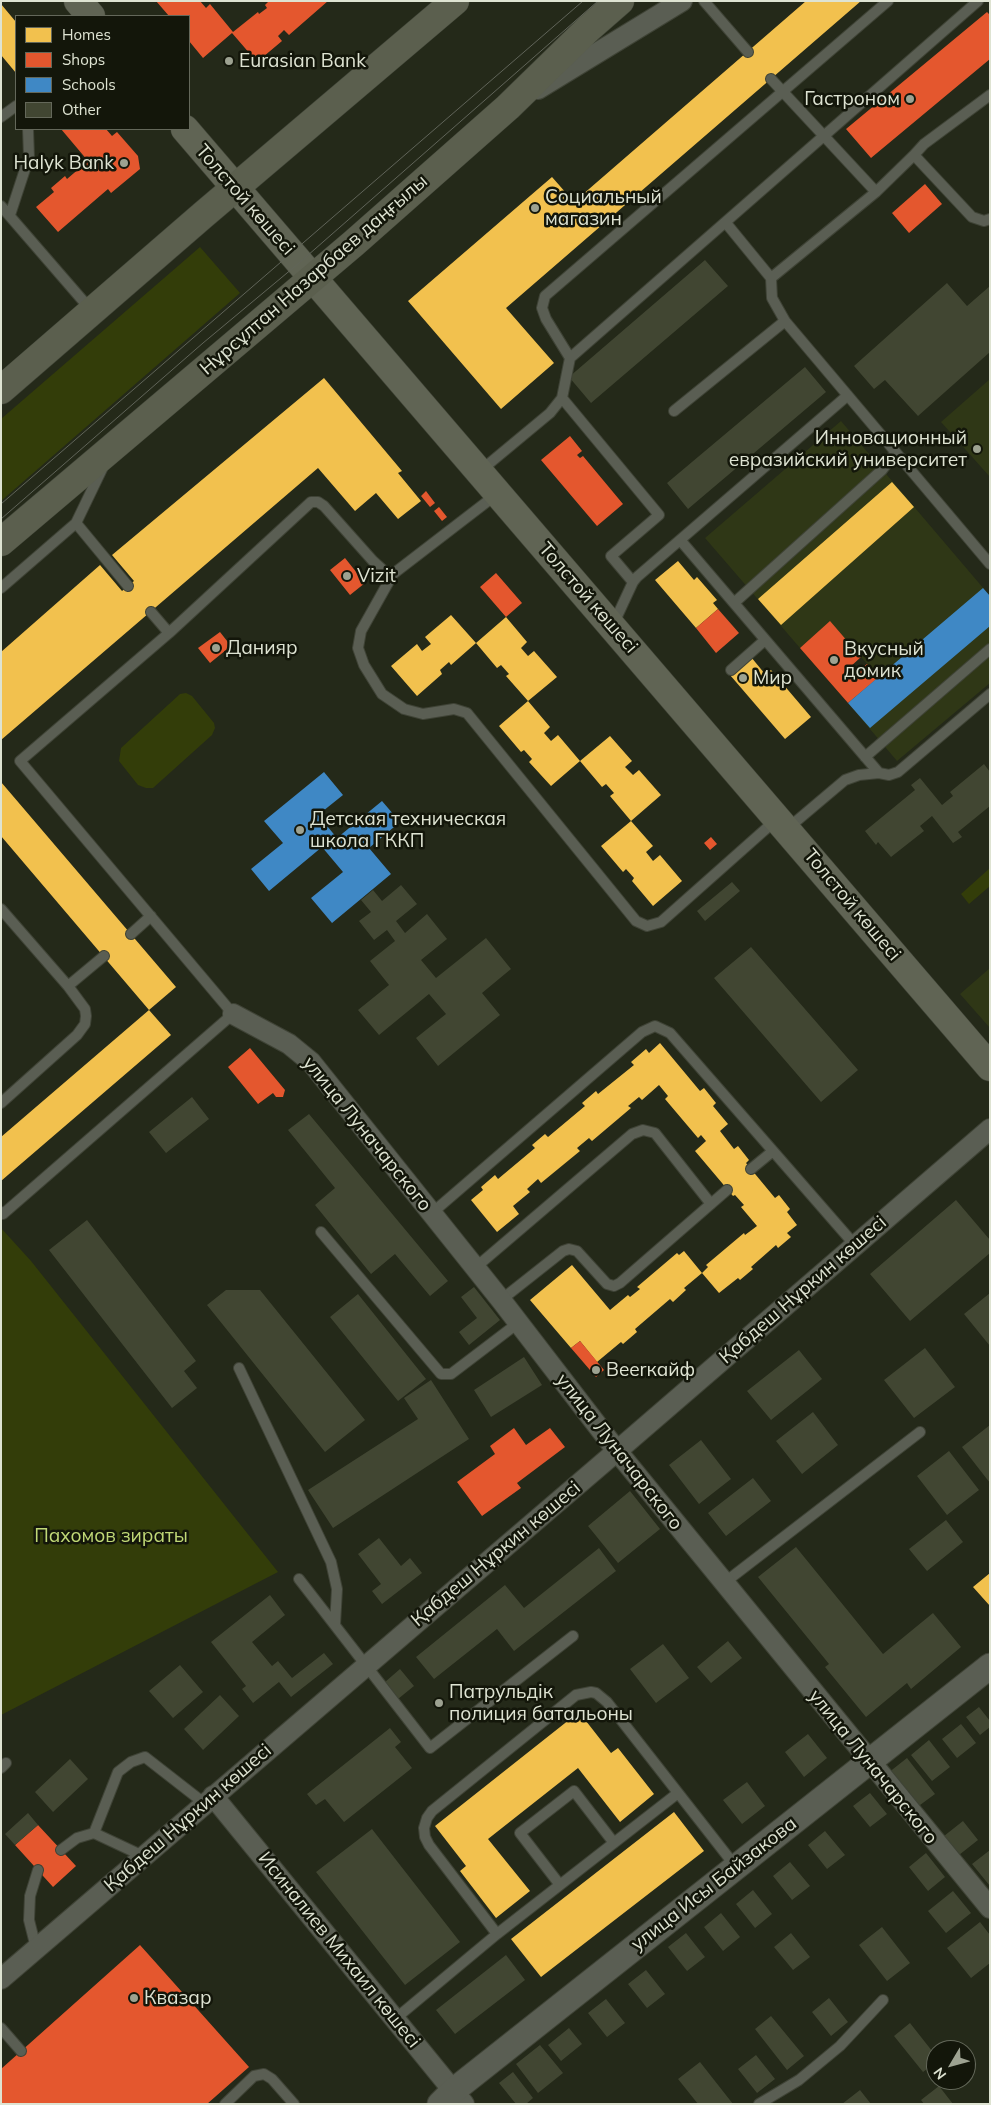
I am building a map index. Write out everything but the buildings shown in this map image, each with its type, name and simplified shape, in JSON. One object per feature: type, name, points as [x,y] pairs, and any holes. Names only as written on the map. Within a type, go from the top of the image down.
[{"type":"main road","points":[[78,1],[90,15]]},
{"type":"main road","points":[[1,390],[455,1]]},
{"type":"main road","name":"Нұрсұлтан Назарбаев даңғылы","points":[[1,542],[313,279],[508,107],[588,29],[620,1]]},
{"type":"main road","name":"Толстой көшесі","points":[[186,130],[990,1067]]},
{"type":"street","points":[[508,107],[682,1]]},
{"type":"street","name":"улица Луначарского","points":[[233,1014],[289,1044],[311,1062],[501,1300],[617,1452],[869,1762],[988,1904]]},
{"type":"street","name":"Қабдеш Нұркин көшесі","points":[[1,1979],[617,1452],[854,1244],[990,1128]]},
{"type":"street","name":"улица Исы Байзакова","points":[[453,2099],[736,1867],[990,1666]]},
{"type":"street","name":"Исиналиев Михаил көшесі","points":[[209,1800],[395,2019],[453,2099]]},
{"type":"lane","points":[[704,1],[748,52]]},
{"type":"lane","points":[[570,358],[546,319],[542,308],[545,296],[888,1]]},
{"type":"lane","points":[[478,472],[550,413],[562,398],[570,358],[978,1]]},
{"type":"lane","points":[[771,79],[876,192]]},
{"type":"lane","points":[[771,278],[876,192],[924,144],[990,95]]},
{"type":"lane","points":[[3,113],[15,107]]},
{"type":"lane","points":[[10,215],[29,157],[28,130]]},
{"type":"lane","points":[[914,155],[972,217],[984,221],[990,219]]},
{"type":"lane","points":[[1,206],[92,311]]},
{"type":"lane","points":[[726,222],[771,278],[772,298],[785,321],[990,564]]},
{"type":"lane","points":[[674,412],[785,321]]},
{"type":"lane","points":[[612,626],[633,582],[847,396]]},
{"type":"lane","points":[[562,398],[659,515],[610,556],[633,582]]},
{"type":"lane","points":[[1,588],[76,524],[113,446]]},
{"type":"lane","points":[[734,603],[882,470],[895,453]]},
{"type":"lane","points":[[497,494],[392,574],[361,632],[358,648],[364,665],[382,694],[404,709],[423,714],[454,709],[467,713],[636,921],[647,926],[661,922],[782,824],[845,780],[859,775],[878,773],[889,775],[898,772],[990,694]]},
{"type":"lane","points":[[1,1212],[3,1214],[233,1014],[20,761],[169,633],[311,502],[318,502],[324,506],[373,561],[383,570],[392,574]]},
{"type":"lane","points":[[76,524],[128,586]]},
{"type":"lane","points":[[681,541],[878,773]]},
{"type":"lane","points":[[150,612],[169,633]]},
{"type":"lane","points":[[731,670],[765,640]]},
{"type":"lane","points":[[865,757],[990,648]]},
{"type":"lane","points":[[1,909],[86,1009],[85,1024],[77,1035],[1,1103]]},
{"type":"lane","points":[[130,934],[151,916]]},
{"type":"lane","points":[[68,986],[104,956]]},
{"type":"lane","points":[[432,1213],[642,1032],[655,1026],[670,1033],[854,1244]]},
{"type":"lane","points":[[475,1268],[632,1134],[643,1130],[655,1133],[711,1204]]},
{"type":"lane","points":[[751,1169],[773,1151]]},
{"type":"lane","points":[[501,1300],[563,1251],[570,1249],[577,1251],[607,1284],[614,1286],[620,1283],[727,1190]]},
{"type":"lane","points":[[321,1232],[441,1374],[451,1374],[518,1323]]},
{"type":"lane","points":[[239,1368],[331,1562],[337,1589],[335,1625]]},
{"type":"lane","points":[[724,1583],[920,1432]]},
{"type":"lane","points":[[299,1579],[430,1748],[573,1636]]},
{"type":"lane","points":[[497,1934],[429,1844],[424,1828],[427,1818],[432,1811],[576,1695],[596,1693],[607,1702],[736,1867]]},
{"type":"lane","points":[[94,1833],[118,1772],[131,1762],[145,1757],[209,1800]]},
{"type":"lane","points":[[560,1885],[520,1833],[566,1797],[574,1791],[614,1843]]},
{"type":"lane","points":[[395,2019],[497,1934],[678,1793]]},
{"type":"lane","points":[[61,1850],[77,1838],[94,1833],[143,1856]]},
{"type":"lane","points":[[36,1948],[30,1920],[30,1896],[38,1870]]},
{"type":"lane","points":[[759,2104],[798,2080],[840,2046],[883,2000]]},
{"type":"lane","points":[[1,2028],[21,2051]]},
{"type":"lane","points":[[226,2104],[254,2076],[264,2074],[272,2079],[294,2104]]},
{"type":"shaded area","name":"Инновационный евразийский университет","points":[[990,379],[990,477],[941,422]]},
{"type":"shaded area","points":[[841,421],[990,596],[990,683],[897,761],[848,703],[879,677],[830,622],[800,648],[705,538]]},
{"type":"shaded area","points":[[990,968],[990,1028],[960,994]]},
{"type":"green space","points":[[200,247],[240,293],[1,501],[1,419]]},
{"type":"green space","points":[[186,693],[192,696],[214,723],[215,728],[212,735],[153,788],[138,785],[119,761],[121,748],[180,694]]},
{"type":"green space","points":[[990,868],[990,886],[969,904],[961,894]]},
{"type":"green space","name":"Пахомов зираты","points":[[1,1228],[31,1261],[278,1572],[1,1715]]},
{"type":"tram line","points":[[1,504],[583,1]]},
{"type":"tram line","points":[[1,519],[203,343],[299,263],[598,1]]},
{"type":"place","name":"Eurasian Bank","points":[[229,61]]},
{"type":"place","name":"Гастроном","points":[[910,99]]},
{"type":"place","name":"Halyk Bank","points":[[124,163]]},
{"type":"place","name":"Социальный магазин","points":[[535,208]]},
{"type":"place","name":"Инновационный евразийский университет","points":[[977,449]]},
{"type":"place","name":"Vizit","points":[[347,576]]},
{"type":"place","name":"Данияр","points":[[216,648]]},
{"type":"place","name":"Вкусный домик","points":[[834,660]]},
{"type":"place","name":"Мир","points":[[743,678]]},
{"type":"place","name":"Детская техническая школа ГККП","points":[[300,830]]},
{"type":"place","name":"Beerкайф","points":[[596,1370]]},
{"type":"place","name":"Патрульдік полиция батальоны","points":[[439,1703]]},
{"type":"place","name":"Квазар","points":[[134,1998]]}]
